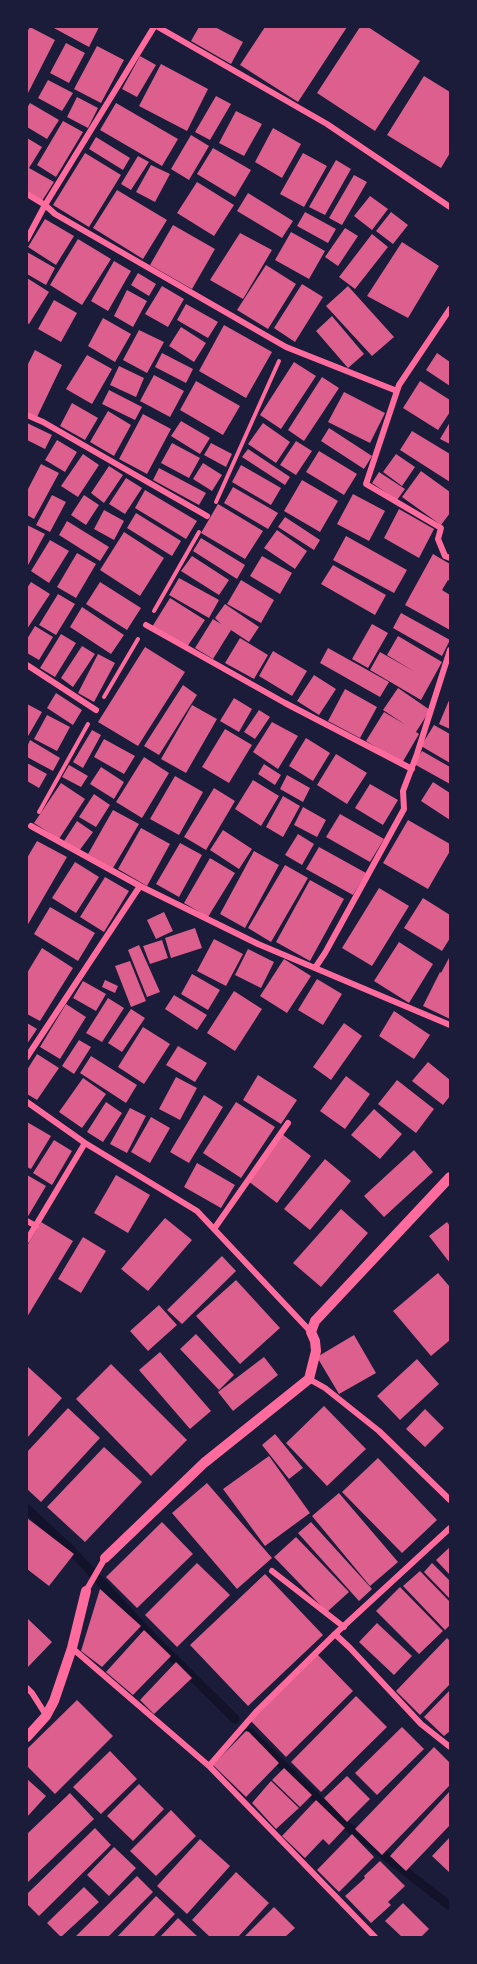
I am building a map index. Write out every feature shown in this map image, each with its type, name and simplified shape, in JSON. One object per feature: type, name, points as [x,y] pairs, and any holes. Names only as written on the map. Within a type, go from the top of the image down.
[{"type":"street","points":[[27,239],[45,205],[156,27],[327,124],[450,207]]},
{"type":"street","points":[[27,194],[55,214],[286,347],[397,391]]},
{"type":"street","points":[[450,309],[399,385],[366,484],[441,528],[438,539],[445,556],[450,558]]},
{"type":"street","points":[[27,415],[207,516]]},
{"type":"street","points":[[146,625],[285,703],[412,769]]},
{"type":"street","points":[[315,968],[404,809],[404,791],[450,650]]},
{"type":"street","points":[[27,665],[96,710]]},
{"type":"street","points":[[32,826],[140,886],[258,944],[450,1025]]},
{"type":"street","points":[[27,1057],[140,886]]},
{"type":"street","points":[[27,1102],[86,1143],[197,1211],[311,1332],[316,1351],[309,1379],[204,1463],[105,1558],[86,1591],[72,1648],[54,1701],[46,1716],[27,1737]]},
{"type":"street","points":[[214,1229],[288,1123]]},
{"type":"street","points":[[27,1240],[86,1143]]},
{"type":"street","points":[[311,1332],[315,1321],[450,1177]]},
{"type":"street","points":[[27,1221],[36,1226]]},
{"type":"street","points":[[309,1379],[325,1388],[379,1431],[450,1500]]},
{"type":"street","points":[[209,1766],[250,1718],[335,1634],[450,1528]]},
{"type":"street","points":[[272,1571],[344,1626]]},
{"type":"street","points":[[335,1634],[421,1724],[450,1747]]},
{"type":"street","points":[[72,1648],[209,1766],[375,1937]]},
{"type":"street","points":[[27,1688],[46,1716]]},
{"type":"path","points":[[32,826],[220,493],[286,347]]},
{"type":"building","points":[[30,27],[55,40],[27,95],[27,32]]},
{"type":"building","points":[[52,27],[99,27],[89,47]]},
{"type":"building","points":[[199,27],[215,27],[243,42],[231,64],[191,41]]},
{"type":"building","points":[[265,27],[347,27],[298,102],[240,65]]},
{"type":"building","points":[[360,27],[368,27],[420,61],[375,131],[317,93]]},
{"type":"building","points":[[66,43],[85,53],[69,83],[50,73]]},
{"type":"building","points":[[97,46],[124,60],[101,103],[74,89]]},
{"type":"building","points":[[140,56],[156,65],[137,97],[122,89]]},
{"type":"building","points":[[161,64],[208,89],[187,131],[139,106]]},
{"type":"building","points":[[424,76],[450,92],[450,153],[441,168],[387,135]]},
{"type":"building","points":[[48,80],[73,93],[62,111],[38,98]]},
{"type":"building","points":[[216,96],[231,104],[210,140],[195,132]]},
{"type":"building","points":[[77,97],[98,108],[88,128],[67,117]]},
{"type":"building","points":[[30,103],[59,120],[47,139],[27,127],[27,108]]},
{"type":"building","points":[[116,103],[178,139],[162,166],[100,130]]},
{"type":"building","points":[[236,111],[262,124],[244,156],[219,143]]},
{"type":"building","points":[[63,121],[83,132],[56,177],[37,165]]},
{"type":"building","points":[[273,128],[301,144],[282,178],[255,162]]},
{"type":"building","points":[[191,135],[209,146],[189,180],[171,169]]},
{"type":"building","points":[[96,137],[130,158],[123,170],[89,149]]},
{"type":"building","points":[[27,138],[42,147],[29,168],[54,182],[42,201],[27,192]]},
{"type":"building","points":[[213,148],[251,170],[235,197],[197,174]]},
{"type":"building","points":[[85,153],[121,175],[89,227],[53,205]]},
{"type":"building","points":[[303,153],[327,166],[304,207],[280,194]]},
{"type":"building","points":[[138,156],[149,162],[131,190],[121,184]]},
{"type":"building","points":[[336,160],[351,169],[325,215],[309,207]]},
{"type":"building","points":[[151,165],[170,174],[155,202],[136,192]]},
{"type":"building","points":[[354,175],[367,182],[342,225],[329,218]]},
{"type":"building","points":[[197,182],[234,205],[214,236],[177,213]]},
{"type":"building","points":[[117,190],[167,220],[143,259],[93,228]]},
{"type":"building","points":[[248,193],[293,221],[282,238],[237,211]]},
{"type":"building","points":[[370,196],[388,209],[372,230],[354,216]]},
{"type":"building","points":[[305,212],[336,229],[328,243],[297,226]]},
{"type":"building","points":[[391,212],[408,225],[393,244],[376,231]]},
{"type":"building","points":[[45,219],[74,236],[56,265],[28,247]]},
{"type":"building","points":[[173,225],[215,249],[192,289],[150,265]]},
{"type":"building","points":[[345,228],[358,236],[338,266],[325,257]]},
{"type":"building","points":[[291,232],[325,251],[309,279],[275,260]]},
{"type":"building","points":[[240,233],[272,250],[243,299],[210,280]]},
{"type":"building","points":[[372,234],[388,247],[355,289],[339,277]]},
{"type":"building","points":[[78,239],[111,259],[82,305],[50,285]]},
{"type":"building","points":[[402,242],[439,266],[408,318],[367,296]]},
{"type":"building","points":[[27,252],[55,268],[46,285],[27,274]]},
{"type":"building","points":[[114,261],[131,271],[108,311],[91,301]]},
{"type":"building","points":[[266,265],[296,284],[268,329],[237,310]]},
{"type":"building","points":[[138,273],[156,284],[149,296],[131,285]]},
{"type":"building","points":[[27,278],[49,292],[29,324],[27,323]]},
{"type":"building","points":[[302,284],[323,297],[295,342],[274,328]]},
{"type":"building","points":[[162,286],[184,299],[168,327],[145,314]]},
{"type":"building","points":[[348,286],[394,337],[372,356],[326,306]]},
{"type":"building","points":[[127,290],[147,301],[133,327],[114,316]]},
{"type":"building","points":[[54,300],[77,313],[61,342],[38,329]]},
{"type":"building","points":[[186,304],[218,322],[208,338],[177,320]]},
{"type":"building","points":[[332,316],[364,354],[348,368],[316,331]]},
{"type":"building","points":[[103,318],[131,334],[115,362],[88,346]]},
{"type":"building","points":[[224,325],[272,352],[246,398],[199,371]]},
{"type":"building","points":[[181,327],[206,343],[194,362],[169,346]]},
{"type":"building","points":[[139,330],[164,342],[147,373],[123,360]]},
{"type":"building","points":[[35,350],[62,365],[37,417],[27,412],[27,366]]},
{"type":"building","points":[[162,353],[193,369],[186,383],[155,367]]},
{"type":"building","points":[[437,353],[450,362],[450,386],[426,370]]},
{"type":"building","points":[[87,355],[112,369],[92,404],[66,389]]},
{"type":"building","points":[[294,362],[316,376],[281,429],[260,415]]},
{"type":"building","points":[[119,366],[144,378],[136,397],[110,385]]},
{"type":"building","points":[[154,375],[184,391],[170,417],[140,401]]},
{"type":"building","points":[[322,377],[339,388],[304,441],[288,430]]},
{"type":"building","points":[[196,381],[240,406],[223,435],[180,410]]},
{"type":"building","points":[[420,381],[450,400],[450,412],[438,430],[403,408]]},
{"type":"building","points":[[109,390],[142,407],[135,420],[102,404]]},
{"type":"building","points":[[344,392],[385,413],[370,443],[328,422]]},
{"type":"building","points":[[72,403],[98,418],[85,440],[60,426]]},
{"type":"building","points":[[108,411],[131,425],[114,456],[90,442]]},
{"type":"building","points":[[143,414],[171,429],[147,474],[119,459]]},
{"type":"building","points":[[181,421],[210,438],[200,454],[171,436]]},
{"type":"building","points":[[450,422],[450,444],[440,439]]},
{"type":"building","points":[[27,423],[52,435],[45,449],[27,440]]},
{"type":"building","points":[[263,423],[290,442],[276,463],[248,444]]},
{"type":"building","points":[[329,428],[372,456],[364,469],[321,441]]},
{"type":"building","points":[[412,431],[450,454],[450,482],[400,450]]},
{"type":"building","points":[[57,440],[77,452],[65,472],[45,460]]},
{"type":"building","points":[[296,441],[312,451],[296,475],[280,465]]},
{"type":"building","points":[[172,443],[200,458],[189,478],[161,463]]},
{"type":"building","points":[[211,443],[232,454],[226,467],[204,455]]},
{"type":"building","points":[[248,449],[290,477],[285,485],[242,457]]},
{"type":"building","points":[[319,451],[357,474],[344,495],[306,472]]},
{"type":"building","points":[[83,454],[99,465],[78,497],[61,486]]},
{"type":"building","points":[[396,454],[415,467],[402,486],[383,472]]},
{"type":"building","points":[[203,463],[222,475],[212,491],[193,479]]},
{"type":"building","points":[[41,464],[59,473],[34,519],[27,515],[27,491]]},
{"type":"building","points":[[241,465],[281,488],[271,505],[232,482]]},
{"type":"building","points":[[109,466],[123,475],[104,503],[91,493]]},
{"type":"building","points":[[159,468],[206,493],[199,505],[153,480]]},
{"type":"building","points":[[421,471],[450,492],[450,513],[441,525],[402,497]]},
{"type":"building","points":[[379,472],[405,489],[397,500],[372,483]]},
{"type":"building","points":[[126,478],[142,488],[125,514],[109,504]]},
{"type":"building","points":[[302,480],[338,501],[320,532],[284,511]]},
{"type":"building","points":[[233,487],[278,513],[268,529],[224,503]]},
{"type":"building","points":[[145,490],[197,521],[186,539],[135,508]]},
{"type":"building","points":[[353,494],[385,511],[369,541],[337,524]]},
{"type":"building","points":[[52,495],[66,502],[50,532],[36,525]]},
{"type":"building","points":[[84,495],[99,505],[86,525],[71,515]]},
{"type":"building","points":[[218,504],[263,531],[245,559],[201,533]]},
{"type":"building","points":[[399,509],[434,529],[419,558],[384,538]]},
{"type":"building","points":[[104,510],[124,521],[114,540],[94,529]]},
{"type":"building","points":[[136,513],[181,541],[172,556],[127,528]]},
{"type":"building","points":[[285,517],[320,540],[314,550],[278,527]]},
{"type":"building","points":[[67,521],[109,547],[100,561],[59,535]]},
{"type":"building","points":[[27,525],[45,534],[27,567]]},
{"type":"building","points":[[277,530],[307,551],[295,569],[264,548]]},
{"type":"building","points":[[124,532],[164,558],[140,596],[100,570]]},
{"type":"building","points":[[346,536],[407,570],[394,593],[333,560]]},
{"type":"building","points":[[201,538],[245,565],[237,579],[193,551]]},
{"type":"building","points":[[50,540],[69,551],[49,583],[31,571]]},
{"type":"building","points":[[77,553],[96,564],[76,598],[57,587]]},
{"type":"building","points":[[433,554],[450,564],[450,581],[448,580],[442,590],[450,595],[450,630],[405,605]]},
{"type":"building","points":[[192,556],[229,580],[219,595],[181,571]]},
{"type":"building","points":[[262,556],[292,573],[280,594],[250,576]]},
{"type":"building","points":[[333,565],[386,595],[375,615],[321,584]]},
{"type":"building","points":[[179,578],[219,600],[209,618],[169,595]]},
{"type":"building","points":[[241,580],[274,600],[261,623],[227,604]]},
{"type":"building","points":[[31,582],[50,594],[27,629],[27,588]]},
{"type":"building","points":[[100,582],[141,608],[127,630],[86,604]]},
{"type":"building","points":[[58,594],[75,604],[56,635],[39,625]]},
{"type":"building","points":[[170,598],[205,620],[187,647],[152,627]]},
{"type":"building","points":[[225,604],[259,627],[249,642],[231,630],[213,659],[195,648],[213,619],[221,624],[215,618]]},
{"type":"building","points":[[82,607],[124,635],[111,654],[70,627]]},
{"type":"building","points":[[401,613],[450,640],[442,656],[393,628]]},
{"type":"building","points":[[372,624],[388,633],[368,668],[352,659]]},
{"type":"building","points":[[35,626],[53,637],[39,660],[27,653],[27,639]]},
{"type":"building","points":[[61,634],[76,643],[55,677],[40,668]]},
{"type":"building","points":[[398,636],[442,662],[421,700],[370,670],[380,652],[415,672],[387,655]]},
{"type":"building","points":[[240,638],[268,655],[254,679],[225,663]]},
{"type":"building","points":[[82,646],[95,654],[73,687],[61,678]]},
{"type":"building","points":[[145,647],[185,672],[138,746],[98,722]]},
{"type":"building","points":[[328,648],[389,682],[380,697],[320,663]]},
{"type":"building","points":[[273,651],[307,671],[292,696],[259,676]]},
{"type":"building","points":[[98,654],[115,663],[94,702],[78,693]]},
{"type":"building","points":[[314,675],[336,689],[319,715],[297,701]]},
{"type":"building","points":[[183,685],[197,695],[159,755],[144,746]]},
{"type":"building","points":[[398,688],[430,710],[416,732],[419,734],[402,763],[366,741],[384,712],[406,725],[383,710]]},
{"type":"building","points":[[345,689],[377,707],[360,738],[328,721]]},
{"type":"building","points":[[56,693],[82,710],[73,725],[47,708]]},
{"type":"building","points":[[234,698],[252,709],[239,732],[220,721]]},
{"type":"building","points":[[450,698],[450,729],[439,724]]},
{"type":"building","points":[[27,704],[42,712],[27,738]]},
{"type":"building","points":[[192,705],[217,719],[186,773],[161,759]]},
{"type":"building","points":[[259,710],[270,717],[255,739],[244,732]]},
{"type":"building","points":[[47,715],[70,727],[57,751],[34,739]]},
{"type":"building","points":[[272,722],[298,736],[278,769],[253,752]]},
{"type":"building","points":[[434,725],[450,734],[450,763],[421,746]]},
{"type":"building","points":[[225,729],[252,745],[229,783],[202,767]]},
{"type":"building","points":[[92,730],[101,735],[83,768],[73,762]]},
{"type":"building","points":[[306,738],[330,753],[313,781],[289,766]]},
{"type":"building","points":[[104,739],[135,756],[124,774],[94,757]]},
{"type":"building","points":[[30,740],[60,758],[53,771],[27,757]]},
{"type":"building","points":[[422,751],[450,767],[450,784],[414,764]]},
{"type":"building","points":[[336,754],[367,773],[347,804],[317,785]]},
{"type":"building","points":[[144,757],[169,773],[142,818],[116,802]]},
{"type":"building","points":[[27,763],[47,774],[39,788],[27,781]]},
{"type":"building","points":[[264,764],[281,775],[275,785],[258,774]]},
{"type":"building","points":[[69,765],[88,776],[81,787],[62,777]]},
{"type":"building","points":[[101,767],[124,782],[114,799],[90,784]]},
{"type":"building","points":[[287,775],[310,788],[303,802],[280,789]]},
{"type":"building","points":[[175,776],[203,792],[179,835],[150,819]]},
{"type":"building","points":[[253,780],[279,796],[261,826],[235,809]]},
{"type":"building","points":[[433,782],[450,793],[450,820],[421,801]]},
{"type":"building","points":[[61,783],[85,799],[59,839],[34,823]]},
{"type":"building","points":[[370,784],[398,800],[383,825],[355,808]]},
{"type":"building","points":[[214,788],[235,801],[206,850],[184,837]]},
{"type":"building","points":[[94,794],[110,805],[96,827],[79,817]]},
{"type":"building","points":[[283,796],[300,806],[283,837],[266,827]]},
{"type":"building","points":[[303,807],[326,820],[317,837],[294,825]]},
{"type":"building","points":[[113,810],[139,824],[113,868],[88,854]]},
{"type":"building","points":[[340,814],[384,839],[370,862],[326,837]]},
{"type":"building","points":[[408,820],[450,844],[450,851],[428,889],[383,863]]},
{"type":"building","points":[[77,821],[93,832],[79,851],[64,841]]},
{"type":"building","points":[[141,828],[170,844],[147,886],[118,869]]},
{"type":"building","points":[[223,830],[252,849],[239,869],[210,850]]},
{"type":"building","points":[[298,834],[314,844],[302,865],[285,855]]},
{"type":"building","points":[[37,841],[67,857],[27,926],[27,858]]},
{"type":"building","points":[[180,843],[202,855],[179,897],[156,884]]},
{"type":"building","points":[[319,847],[366,873],[353,895],[306,869]]},
{"type":"building","points":[[254,851],[279,865],[245,928],[220,914]]},
{"type":"building","points":[[210,858],[235,873],[208,917],[184,903]]},
{"type":"building","points":[[75,862],[99,877],[76,913],[52,898]]},
{"type":"building","points":[[285,865],[308,878],[271,942],[248,928]]},
{"type":"building","points":[[105,877],[129,891],[104,932],[80,917]]},
{"type":"building","points":[[310,880],[344,899],[310,961],[276,942]]},
{"type":"building","points":[[379,888],[409,906],[372,966],[342,948]]},
{"type":"building","points":[[423,898],[450,915],[450,938],[442,951],[404,928]]},
{"type":"building","points":[[50,907],[95,933],[78,961],[34,934]]},
{"type":"building","points":[[164,912],[173,931],[156,939],[147,920]]},
{"type":"building","points":[[195,928],[202,948],[171,958],[165,938]]},
{"type":"building","points":[[214,939],[243,954],[226,986],[197,971]]},
{"type":"building","points":[[162,940],[168,958],[150,964],[143,946]]},
{"type":"building","points":[[399,942],[433,964],[409,1003],[374,981]]},
{"type":"building","points":[[139,945],[160,992],[147,997],[128,950]]},
{"type":"building","points":[[42,948],[73,968],[40,1021],[27,1014],[27,973]]},
{"type":"building","points":[[248,949],[274,962],[261,988],[235,975]]},
{"type":"building","points":[[450,956],[450,1019],[423,1006]]},
{"type":"building","points":[[284,959],[311,976],[287,1013],[260,996]]},
{"type":"building","points":[[130,961],[146,1001],[131,1007],[115,966]]},
{"type":"building","points":[[192,974],[220,990],[208,1010],[181,994]]},
{"type":"building","points":[[317,979],[342,994],[323,1025],[298,1010]]},
{"type":"building","points":[[105,980],[118,986],[115,993],[102,987]]},
{"type":"building","points":[[83,981],[106,994],[96,1011],[73,998]]},
{"type":"building","points":[[234,991],[262,1009],[235,1051],[207,1033]]},
{"type":"building","points":[[174,995],[207,1015],[197,1030],[165,1009]]},
{"type":"building","points":[[108,998],[124,1008],[102,1042],[86,1033]]},
{"type":"building","points":[[66,1004],[86,1017],[60,1059],[40,1047]]},
{"type":"building","points":[[131,1009],[145,1018],[122,1052],[108,1043]]},
{"type":"building","points":[[394,1011],[430,1035],[414,1059],[379,1036]]},
{"type":"building","points":[[27,1023],[37,1029],[27,1044]]},
{"type":"building","points":[[344,1023],[362,1036],[331,1080],[313,1067]]},
{"type":"building","points":[[143,1027],[170,1044],[144,1084],[118,1067]]},
{"type":"building","points":[[79,1040],[91,1047],[74,1074],[62,1066]]},
{"type":"building","points":[[178,1046],[207,1063],[195,1082],[166,1065]]},
{"type":"building","points":[[37,1054],[59,1068],[37,1100],[27,1094],[27,1070]]},
{"type":"building","points":[[91,1056],[137,1085],[126,1103],[80,1073]]},
{"type":"building","points":[[428,1062],[450,1080],[450,1096],[443,1105],[412,1081]]},
{"type":"building","points":[[258,1075],[297,1100],[281,1124],[243,1100]]},
{"type":"building","points":[[346,1076],[370,1094],[345,1129],[320,1111]]},
{"type":"building","points":[[176,1077],[197,1088],[180,1120],[159,1109]]},
{"type":"building","points":[[83,1078],[106,1094],[82,1128],[59,1112]]},
{"type":"building","points":[[397,1080],[434,1109],[416,1133],[378,1104]]},
{"type":"building","points":[[204,1095],[223,1107],[189,1163],[170,1152]]},
{"type":"building","points":[[106,1102],[122,1113],[103,1142],[87,1132]]},
{"type":"building","points":[[236,1102],[275,1127],[241,1178],[203,1153]]},
{"type":"building","points":[[130,1108],[146,1116],[127,1153],[110,1144]]},
{"type":"building","points":[[374,1109],[402,1134],[380,1159],[351,1135]]},
{"type":"building","points":[[151,1117],[170,1128],[150,1163],[131,1152]]},
{"type":"building","points":[[27,1122],[51,1136],[31,1169],[27,1167]]},
{"type":"building","points":[[282,1134],[311,1156],[277,1203],[248,1181]]},
{"type":"building","points":[[54,1140],[72,1151],[52,1185],[33,1173]]},
{"type":"building","points":[[414,1150],[433,1172],[384,1217],[364,1196]]},
{"type":"building","points":[[325,1159],[351,1181],[310,1230],[284,1209]]},
{"type":"building","points":[[197,1163],[235,1185],[221,1208],[184,1187]]},
{"type":"building","points":[[27,1175],[46,1186],[27,1218]]},
{"type":"building","points":[[116,1175],[150,1195],[128,1233],[94,1213]]},
{"type":"building","points":[[341,1209],[368,1233],[321,1287],[293,1263]]},
{"type":"building","points":[[165,1218],[192,1240],[148,1291],[121,1269]]},
{"type":"building","points":[[41,1222],[73,1241],[27,1317],[27,1246]]},
{"type":"building","points":[[447,1222],[450,1226],[450,1263],[429,1236]]},
{"type":"building","points":[[83,1237],[106,1251],[81,1293],[58,1279]]},
{"type":"building","points":[[222,1256],[236,1271],[182,1324],[167,1310]]},
{"type":"building","points":[[438,1273],[450,1287],[450,1340],[431,1356],[393,1311]]},
{"type":"building","points":[[236,1280],[280,1328],[240,1364],[196,1316]]},
{"type":"building","points":[[159,1305],[177,1325],[148,1351],[130,1331]]},
{"type":"building","points":[[196,1334],[234,1375],[219,1390],[180,1349]]},
{"type":"building","points":[[354,1335],[376,1373],[339,1394],[317,1357]]},
{"type":"building","points":[[160,1352],[211,1411],[190,1429],[139,1370]]},
{"type":"building","points":[[264,1357],[278,1375],[233,1411],[218,1392]]},
{"type":"building","points":[[417,1359],[439,1384],[400,1420],[377,1396]]},
{"type":"building","points":[[111,1364],[187,1440],[151,1476],[76,1399]]},
{"type":"building","points":[[27,1366],[62,1398],[27,1438]]},
{"type":"building","points":[[324,1406],[366,1449],[327,1486],[286,1443]]},
{"type":"building","points":[[68,1408],[100,1438],[41,1502],[27,1489],[27,1452]]},
{"type":"building","points":[[425,1409],[444,1428],[425,1447],[406,1429]]},
{"type":"building","points":[[275,1434],[303,1468],[289,1479],[262,1445]]},
{"type":"building","points":[[104,1447],[142,1482],[85,1542],[47,1507]]},
{"type":"building","points":[[269,1456],[310,1513],[265,1546],[223,1489]]},
{"type":"building","points":[[378,1458],[437,1520],[402,1553],[342,1492]]},
{"type":"building","points":[[207,1483],[272,1558],[237,1589],[172,1513]]},
{"type":"building","points":[[339,1493],[398,1562],[370,1586],[312,1516]]},
{"type":"building","points":[[27,1518],[74,1554],[49,1586],[27,1569]]},
{"type":"building","points":[[162,1522],[193,1554],[137,1608],[106,1577]]},
{"type":"building","points":[[311,1522],[372,1589],[359,1601],[298,1533]]},
{"type":"building","points":[[296,1537],[349,1592],[327,1612],[274,1557]]},
{"type":"building","points":[[450,1547],[450,1575],[436,1560]]},
{"type":"building","points":[[197,1563],[230,1595],[177,1647],[145,1615]]},
{"type":"building","points":[[432,1563],[450,1581],[450,1599],[424,1572]]},
{"type":"building","points":[[420,1571],[450,1602],[450,1625],[445,1630],[403,1586]]},
{"type":"building","points":[[265,1574],[323,1635],[248,1706],[190,1645]]},
{"type":"building","points":[[400,1587],[443,1631],[419,1654],[376,1611]]},
{"type":"building","points":[[100,1589],[141,1626],[102,1667],[81,1651]]},
{"type":"building","points":[[27,1618],[52,1642],[28,1667],[27,1666]]},
{"type":"building","points":[[377,1623],[412,1656],[394,1675],[359,1642]]},
{"type":"building","points":[[144,1630],[171,1656],[133,1695],[106,1672]]},
{"type":"building","points":[[447,1638],[450,1641],[450,1684],[420,1715],[396,1691]]},
{"type":"building","points":[[317,1654],[353,1691],[286,1757],[250,1720]]},
{"type":"building","points":[[176,1662],[192,1678],[154,1714],[140,1700]]},
{"type":"building","points":[[450,1690],[450,1731],[444,1736],[424,1717]]},
{"type":"building","points":[[356,1696],[387,1727],[321,1792],[291,1762]]},
{"type":"building","points":[[77,1700],[113,1736],[55,1794],[27,1766],[27,1749]]},
{"type":"building","points":[[402,1727],[424,1749],[377,1795],[355,1773]]},
{"type":"building","points":[[246,1731],[279,1763],[246,1797],[213,1765]]},
{"type":"building","points":[[434,1747],[450,1763],[450,1785],[382,1855],[355,1829]]},
{"type":"building","points":[[110,1751],[137,1779],[101,1814],[73,1787]]},
{"type":"building","points":[[284,1768],[312,1795],[300,1807],[272,1780]]},
{"type":"building","points":[[347,1776],[370,1799],[347,1822],[324,1798]]},
{"type":"building","points":[[27,1779],[46,1796],[27,1817]]},
{"type":"building","points":[[271,1781],[299,1808],[276,1829],[252,1803]]},
{"type":"building","points":[[139,1784],[164,1809],[133,1841],[107,1816]]},
{"type":"building","points":[[450,1791],[450,1825],[406,1871],[390,1856]]},
{"type":"building","points":[[70,1793],[94,1819],[27,1883],[27,1834]]},
{"type":"building","points":[[316,1800],[345,1828],[329,1845],[323,1839],[305,1858],[282,1836]]},
{"type":"building","points":[[171,1810],[196,1836],[156,1876],[130,1851]]},
{"type":"building","points":[[95,1828],[111,1845],[39,1916],[27,1904],[27,1894]]},
{"type":"building","points":[[352,1834],[374,1857],[339,1892],[317,1870]]},
{"type":"building","points":[[450,1837],[450,1873],[432,1856]]},
{"type":"building","points":[[200,1839],[230,1866],[187,1914],[157,1886]]},
{"type":"building","points":[[114,1847],[136,1868],[109,1896],[87,1875]]},
{"type":"building","points":[[380,1861],[405,1886],[388,1902],[391,1905],[371,1923],[345,1896]]},
{"type":"building","points":[[236,1872],[269,1903],[238,1937],[210,1937],[192,1920]]},
{"type":"building","points":[[137,1876],[153,1892],[108,1937],[75,1937]]},
{"type":"building","points":[[84,1887],[99,1902],[61,1937],[47,1923]]},
{"type":"building","points":[[156,1896],[175,1914],[153,1937],[117,1937]]},
{"type":"building","points":[[403,1903],[429,1929],[421,1937],[402,1937],[385,1921]]},
{"type":"building","points":[[274,1907],[295,1928],[285,1937],[244,1937]]},
{"type":"building","points":[[178,1918],[198,1937],[160,1937]]},
{"type":"waterway","points":[[27,1509],[71,1550],[154,1639],[235,1719]]},
{"type":"waterway","points":[[249,1732],[338,1819],[450,1906]]}]
